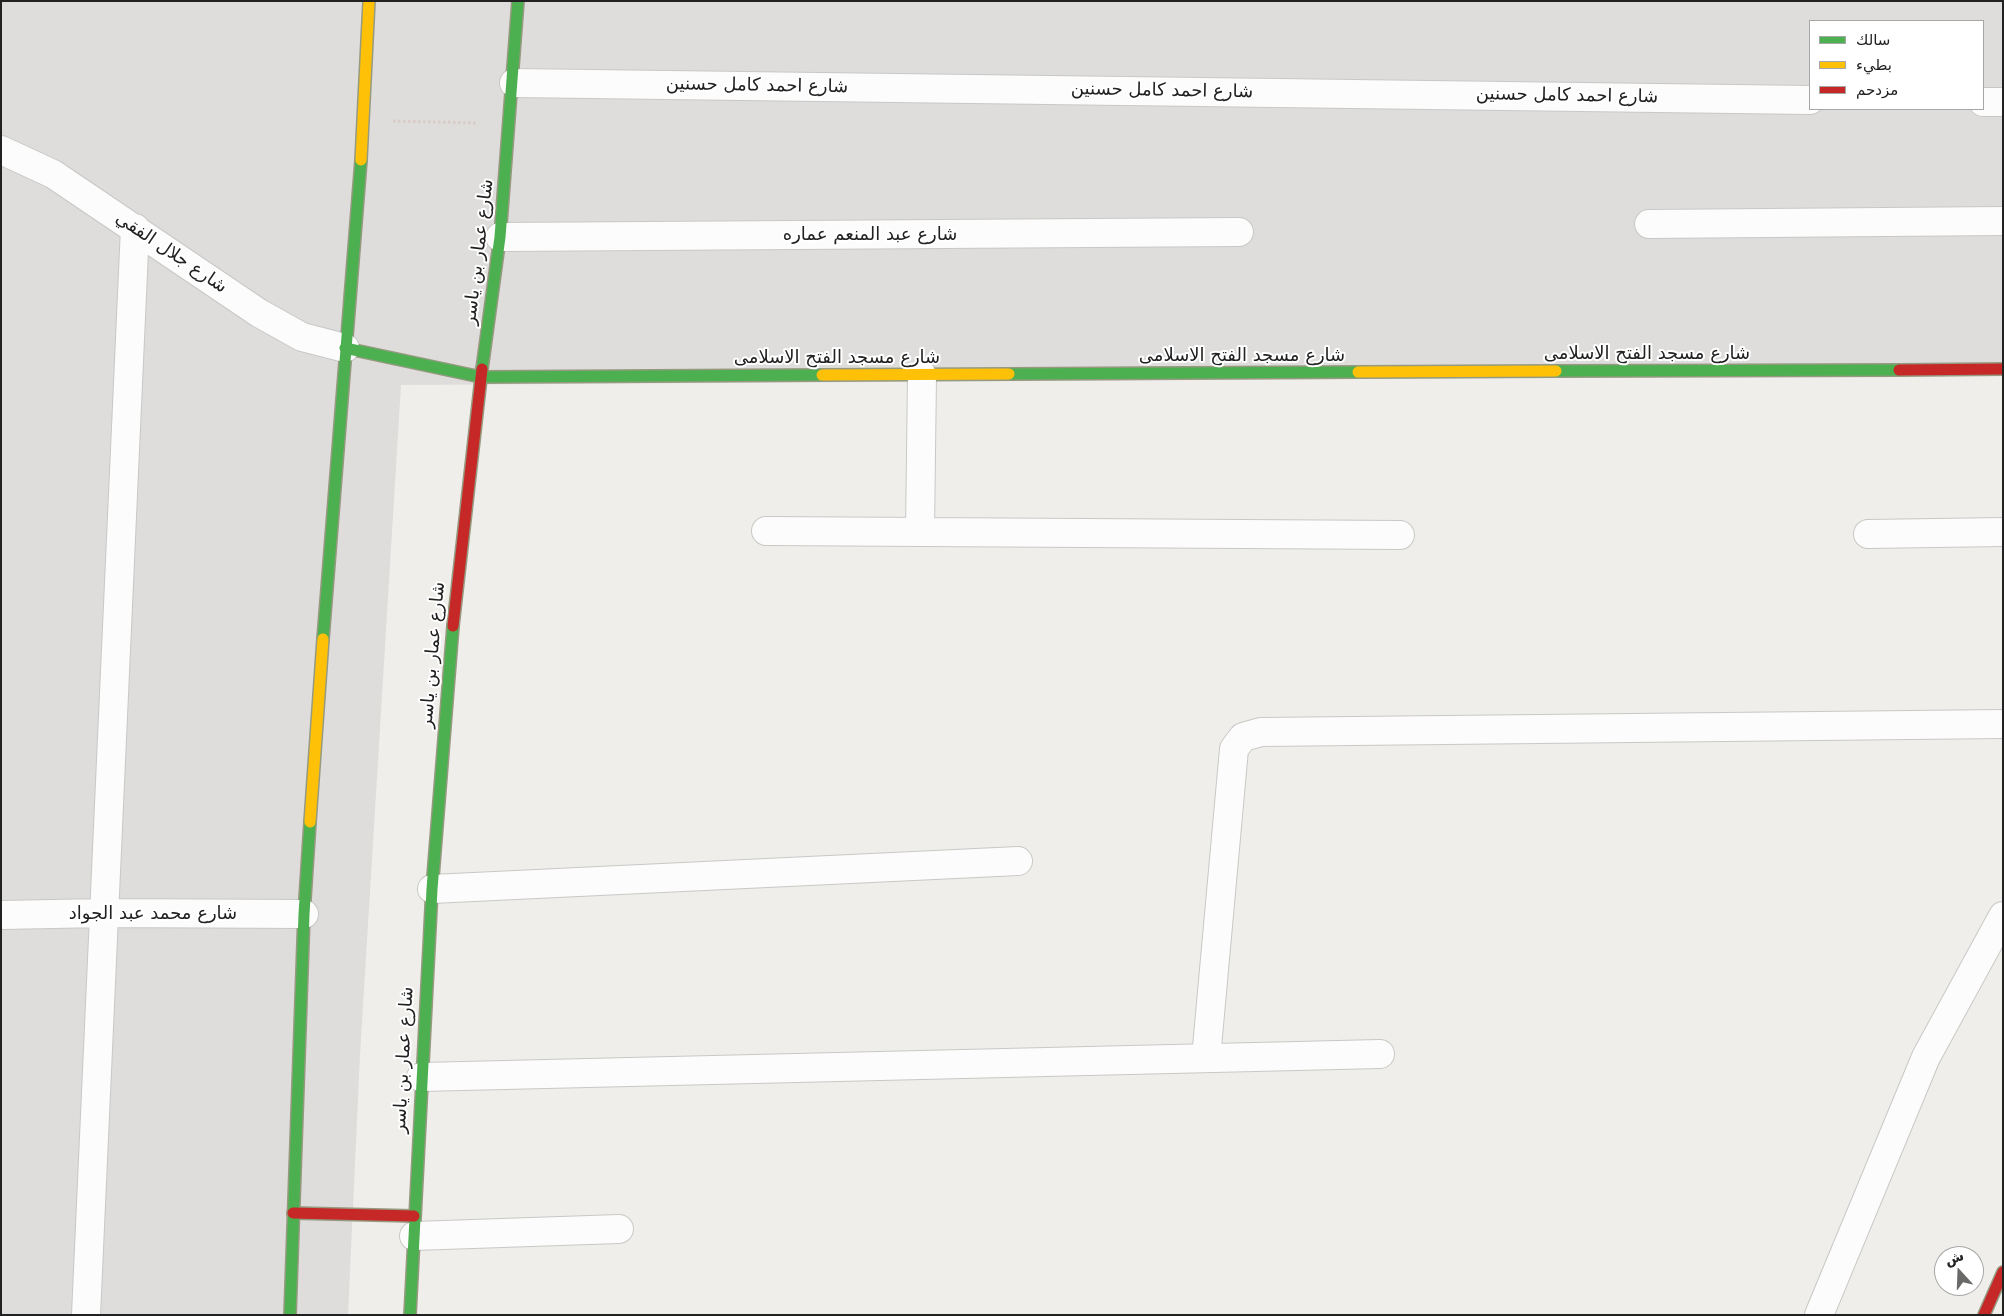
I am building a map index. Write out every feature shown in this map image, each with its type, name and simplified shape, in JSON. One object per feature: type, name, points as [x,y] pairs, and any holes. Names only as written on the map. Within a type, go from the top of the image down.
[{"type":"street","points":[[290,1315],[304,914],[345,348],[360,187],[369,1]]},
{"type":"street","name":"شارع عمار بن ياسر","points":[[410,1315],[420,1077],[432,889],[453,621],[481,377],[500,238],[514,83],[518,1]]},
{"type":"street","name":"شارع احمد كامل حسنين","points":[[514,83],[1809,100]]},
{"type":"street","points":[[1984,102],[2003,102]]},
{"type":"street","name":"شارع جلال الفقي","points":[[1,150],[53,174],[259,313],[302,337],[345,348]]},
{"type":"street","points":[[1649,224],[2003,221]]},
{"type":"street","points":[[86,1315],[135,228]]},
{"type":"street","name":"شارع عبد المنعم عماره","points":[[500,238],[1240,232]]},
{"type":"street","name":"شارع مسجد الفتح الاسلامى","points":[[345,348],[481,377],[2003,369]]},
{"type":"street","points":[[920,532],[922,374]]},
{"type":"street","points":[[766,531],[1400,535]]},
{"type":"street","points":[[1868,534],[2003,532]]},
{"type":"street","points":[[1206,1058],[1234,749],[1243,737],[1261,732],[2003,724]]},
{"type":"street","points":[[432,889],[1018,860]]},
{"type":"street","name":"شارع محمد عبد الجواد","points":[[1,915],[104,913],[304,914]]},
{"type":"street","points":[[1819,1315],[1926,1057],[2003,916]]},
{"type":"street","points":[[420,1077],[1380,1054]]},
{"type":"street","points":[[293,1214],[414,1226],[619,1230]]},
{"type":"street","points":[[1984,1315],[2003,1272]]},
{"type":"path","points":[[363,120],[510,124]]},
{"type":"shaded area","points":[[1,1],[2003,1],[2003,375],[401,385],[360,1055],[348,1315],[1,1315]]},
{"type":"traffic: fast","points":[[482,369],[500,237],[518,1]]},
{"type":"traffic: fast","points":[[323,639],[361,160]]},
{"type":"traffic: fast","points":[[345,348],[481,377],[822,375]]},
{"type":"traffic: fast","points":[[1556,371],[1899,370]]},
{"type":"traffic: fast","points":[[1009,374],[1358,372]]},
{"type":"traffic: fast","points":[[410,1315],[432,889],[453,626]]},
{"type":"traffic: fast","points":[[290,1315],[304,914],[310,822]]},
{"type":"traffic: slow","points":[[361,160],[369,1]]},
{"type":"traffic: slow","points":[[1358,372],[1556,371]]},
{"type":"traffic: slow","points":[[822,375],[1009,374]]},
{"type":"traffic: slow","points":[[310,822],[323,639]]},
{"type":"traffic: jam","points":[[453,626],[482,369]]},
{"type":"traffic: jam","points":[[1899,370],[2003,369]]},
{"type":"traffic: jam","points":[[293,1213],[414,1216]]},
{"type":"traffic: jam","points":[[1984,1315],[2003,1272]]}]
